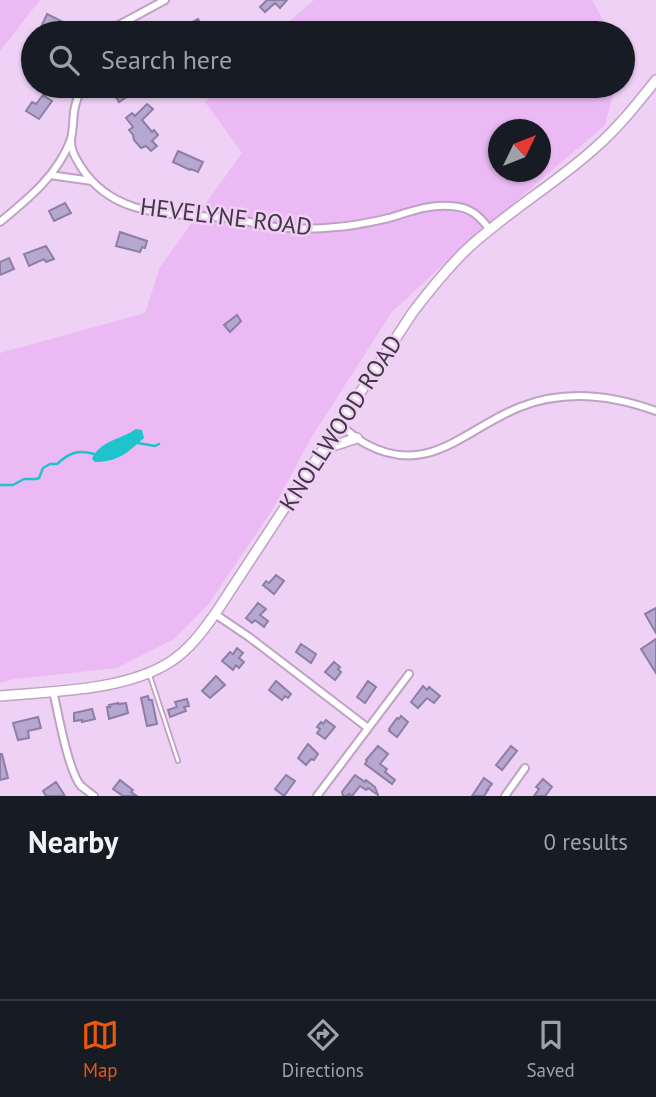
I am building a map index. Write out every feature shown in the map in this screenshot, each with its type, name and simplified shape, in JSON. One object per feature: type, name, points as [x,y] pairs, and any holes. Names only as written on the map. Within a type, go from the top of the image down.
[{"type":"main road","name":"KNOLLWOOD ROAD","points":[[0,696],[120,681],[149,673],[178,656],[193,642],[215,614],[430,290],[466,250],[597,146],[619,125],[656,80]]},
{"type":"main road","points":[[323,451],[357,438]]},
{"type":"street","points":[[126,21],[165,0]]},
{"type":"street","points":[[0,222],[33,194],[62,157],[71,138],[78,98]]},
{"type":"street","name":"HEVELYNE ROAD","points":[[71,138],[74,155],[92,181],[107,195],[139,209],[302,229],[334,228],[379,220],[419,208],[449,205],[467,208],[490,230]]},
{"type":"street","points":[[50,175],[92,181]]},
{"type":"street","points":[[340,425],[373,447],[407,456],[449,446],[519,407],[558,396],[603,396],[633,402],[656,411]]},
{"type":"street","points":[[215,614],[368,728]]},
{"type":"street","points":[[317,796],[409,674]]},
{"type":"street","points":[[53,691],[75,777],[94,796]]},
{"type":"street","points":[[505,796],[526,768]]},
{"type":"lane","points":[[149,673],[178,761]]},
{"type":"shaded area","points":[[0,0],[40,0],[21,21],[0,51]]},
{"type":"shaded area","points":[[314,0],[592,0],[603,21],[290,21]]},
{"type":"shaded area","points":[[209,98],[612,98],[605,125],[551,171],[551,119],[488,119],[488,182],[538,182],[392,312],[311,438],[273,509],[208,605],[174,639],[117,668],[0,683],[0,353],[145,313],[160,267],[242,153],[205,102]]},
{"type":"shaded area","points":[[136,429],[142,430],[144,438],[127,452],[110,460],[95,462],[92,459],[105,444]]},
{"type":"building","points":[[267,0],[287,0],[280,8],[275,3],[265,12],[260,7]]},
{"type":"building","points":[[47,14],[61,21],[44,21]]},
{"type":"building","points":[[41,98],[52,101],[39,119],[26,111],[32,102],[36,104]]},
{"type":"building","points":[[147,104],[153,109],[142,120],[158,135],[152,141],[157,146],[151,151],[146,146],[141,148],[134,140],[129,130],[133,127],[126,118],[132,113],[135,116]]},
{"type":"building","points":[[178,151],[203,162],[198,172],[173,162]]},
{"type":"building","points":[[65,203],[71,213],[54,221],[49,211]]},
{"type":"building","points":[[120,232],[147,241],[145,248],[142,247],[140,252],[116,246]]},
{"type":"building","points":[[46,246],[54,259],[46,262],[44,259],[29,266],[24,254]]},
{"type":"building","points":[[9,258],[14,269],[0,275],[0,262]]},
{"type":"building","points":[[237,315],[241,321],[230,332],[224,325]]},
{"type":"building","points":[[276,575],[284,581],[274,594],[263,585]]},
{"type":"building","points":[[258,603],[266,609],[260,615],[268,621],[264,627],[255,620],[252,623],[246,618]]},
{"type":"building","points":[[656,608],[656,633],[645,614]]},
{"type":"building","points":[[656,639],[656,673],[641,649]]},
{"type":"building","points":[[301,644],[316,654],[311,663],[296,652]]},
{"type":"building","points":[[237,648],[243,653],[239,658],[244,662],[239,668],[236,665],[233,670],[222,661]]},
{"type":"building","points":[[334,662],[341,672],[335,680],[325,672]]},
{"type":"building","points":[[216,676],[225,685],[210,698],[202,691]]},
{"type":"building","points":[[276,681],[291,694],[288,698],[285,696],[282,700],[269,690]]},
{"type":"building","points":[[368,681],[376,687],[365,703],[357,697]]},
{"type":"building","points":[[423,686],[427,690],[429,687],[440,696],[434,703],[427,698],[418,708],[411,702]]},
{"type":"building","points":[[148,696],[149,700],[152,700],[157,724],[147,726],[141,698]]},
{"type":"building","points":[[187,699],[189,706],[184,707],[186,711],[170,717],[168,710],[177,707],[175,702]]},
{"type":"building","points":[[126,703],[128,713],[109,719],[107,707]]},
{"type":"building","points":[[92,709],[95,719],[74,721],[74,713]]},
{"type":"building","points":[[401,716],[408,722],[397,737],[389,729]]},
{"type":"building","points":[[38,717],[41,728],[28,731],[29,738],[18,740],[13,723]]},
{"type":"building","points":[[326,720],[335,727],[325,739],[317,733],[320,729],[317,727]]},
{"type":"building","points":[[308,744],[318,754],[306,765],[298,758]]},
{"type":"building","points":[[378,746],[388,754],[380,764],[395,780],[392,784],[365,764]]},
{"type":"building","points":[[511,746],[517,751],[502,770],[496,765]]},
{"type":"building","points":[[0,754],[8,778],[0,780]]},
{"type":"building","points":[[286,775],[295,781],[284,796],[275,789]]},
{"type":"building","points":[[355,775],[375,787],[378,795],[360,786],[352,796],[343,796],[342,792]]},
{"type":"building","points":[[484,778],[492,784],[484,796],[472,796]]},
{"type":"building","points":[[543,779],[552,787],[545,796],[534,796],[539,789],[536,787]]},
{"type":"building","points":[[120,780],[137,796],[123,796],[113,789]]},
{"type":"building","points":[[56,782],[65,796],[46,796],[43,791]]},
{"type":"waterway","points":[[138,443],[155,446],[159,444]]},
{"type":"waterway","points":[[0,485],[13,485],[24,479],[39,478],[43,468],[57,464],[74,453],[94,454]]}]
